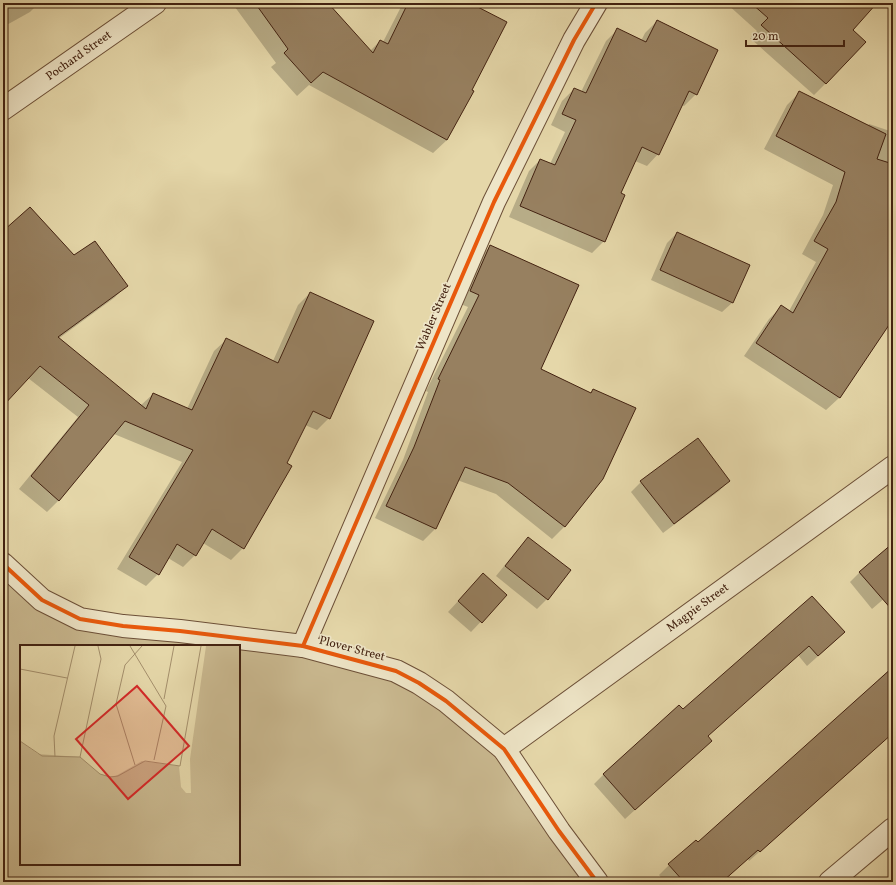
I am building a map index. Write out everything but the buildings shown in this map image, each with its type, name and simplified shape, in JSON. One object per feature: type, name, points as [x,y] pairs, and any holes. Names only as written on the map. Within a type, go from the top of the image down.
[{"type":"street","name":"Pochard Street","points":[[3,109],[155,3]]},
{"type":"street","name":"Wabler Street","points":[[303,646],[494,202],[574,40],[596,3]]},
{"type":"street","name":"Magpie Street","points":[[504,749],[893,467]]},
{"type":"street","name":"Plover Street","points":[[3,564],[42,600],[80,619],[123,626],[180,631],[303,646],[396,671],[419,683],[446,700],[504,749],[559,831],[597,882]]},
{"type":"street","points":[[830,882],[893,829]]},
{"type":"shaded area","points":[[3,564],[80,619],[238,645],[20,645],[20,865],[240,865],[240,645],[396,671],[504,749],[597,882],[3,882]]},
{"type":"cycle path","points":[[303,646],[494,202],[574,40],[596,3]]},
{"type":"cycle path","points":[[3,564],[42,600],[80,619],[123,626],[180,631],[303,646],[396,671],[419,683],[446,701],[504,749],[559,831],[597,882]]}]
